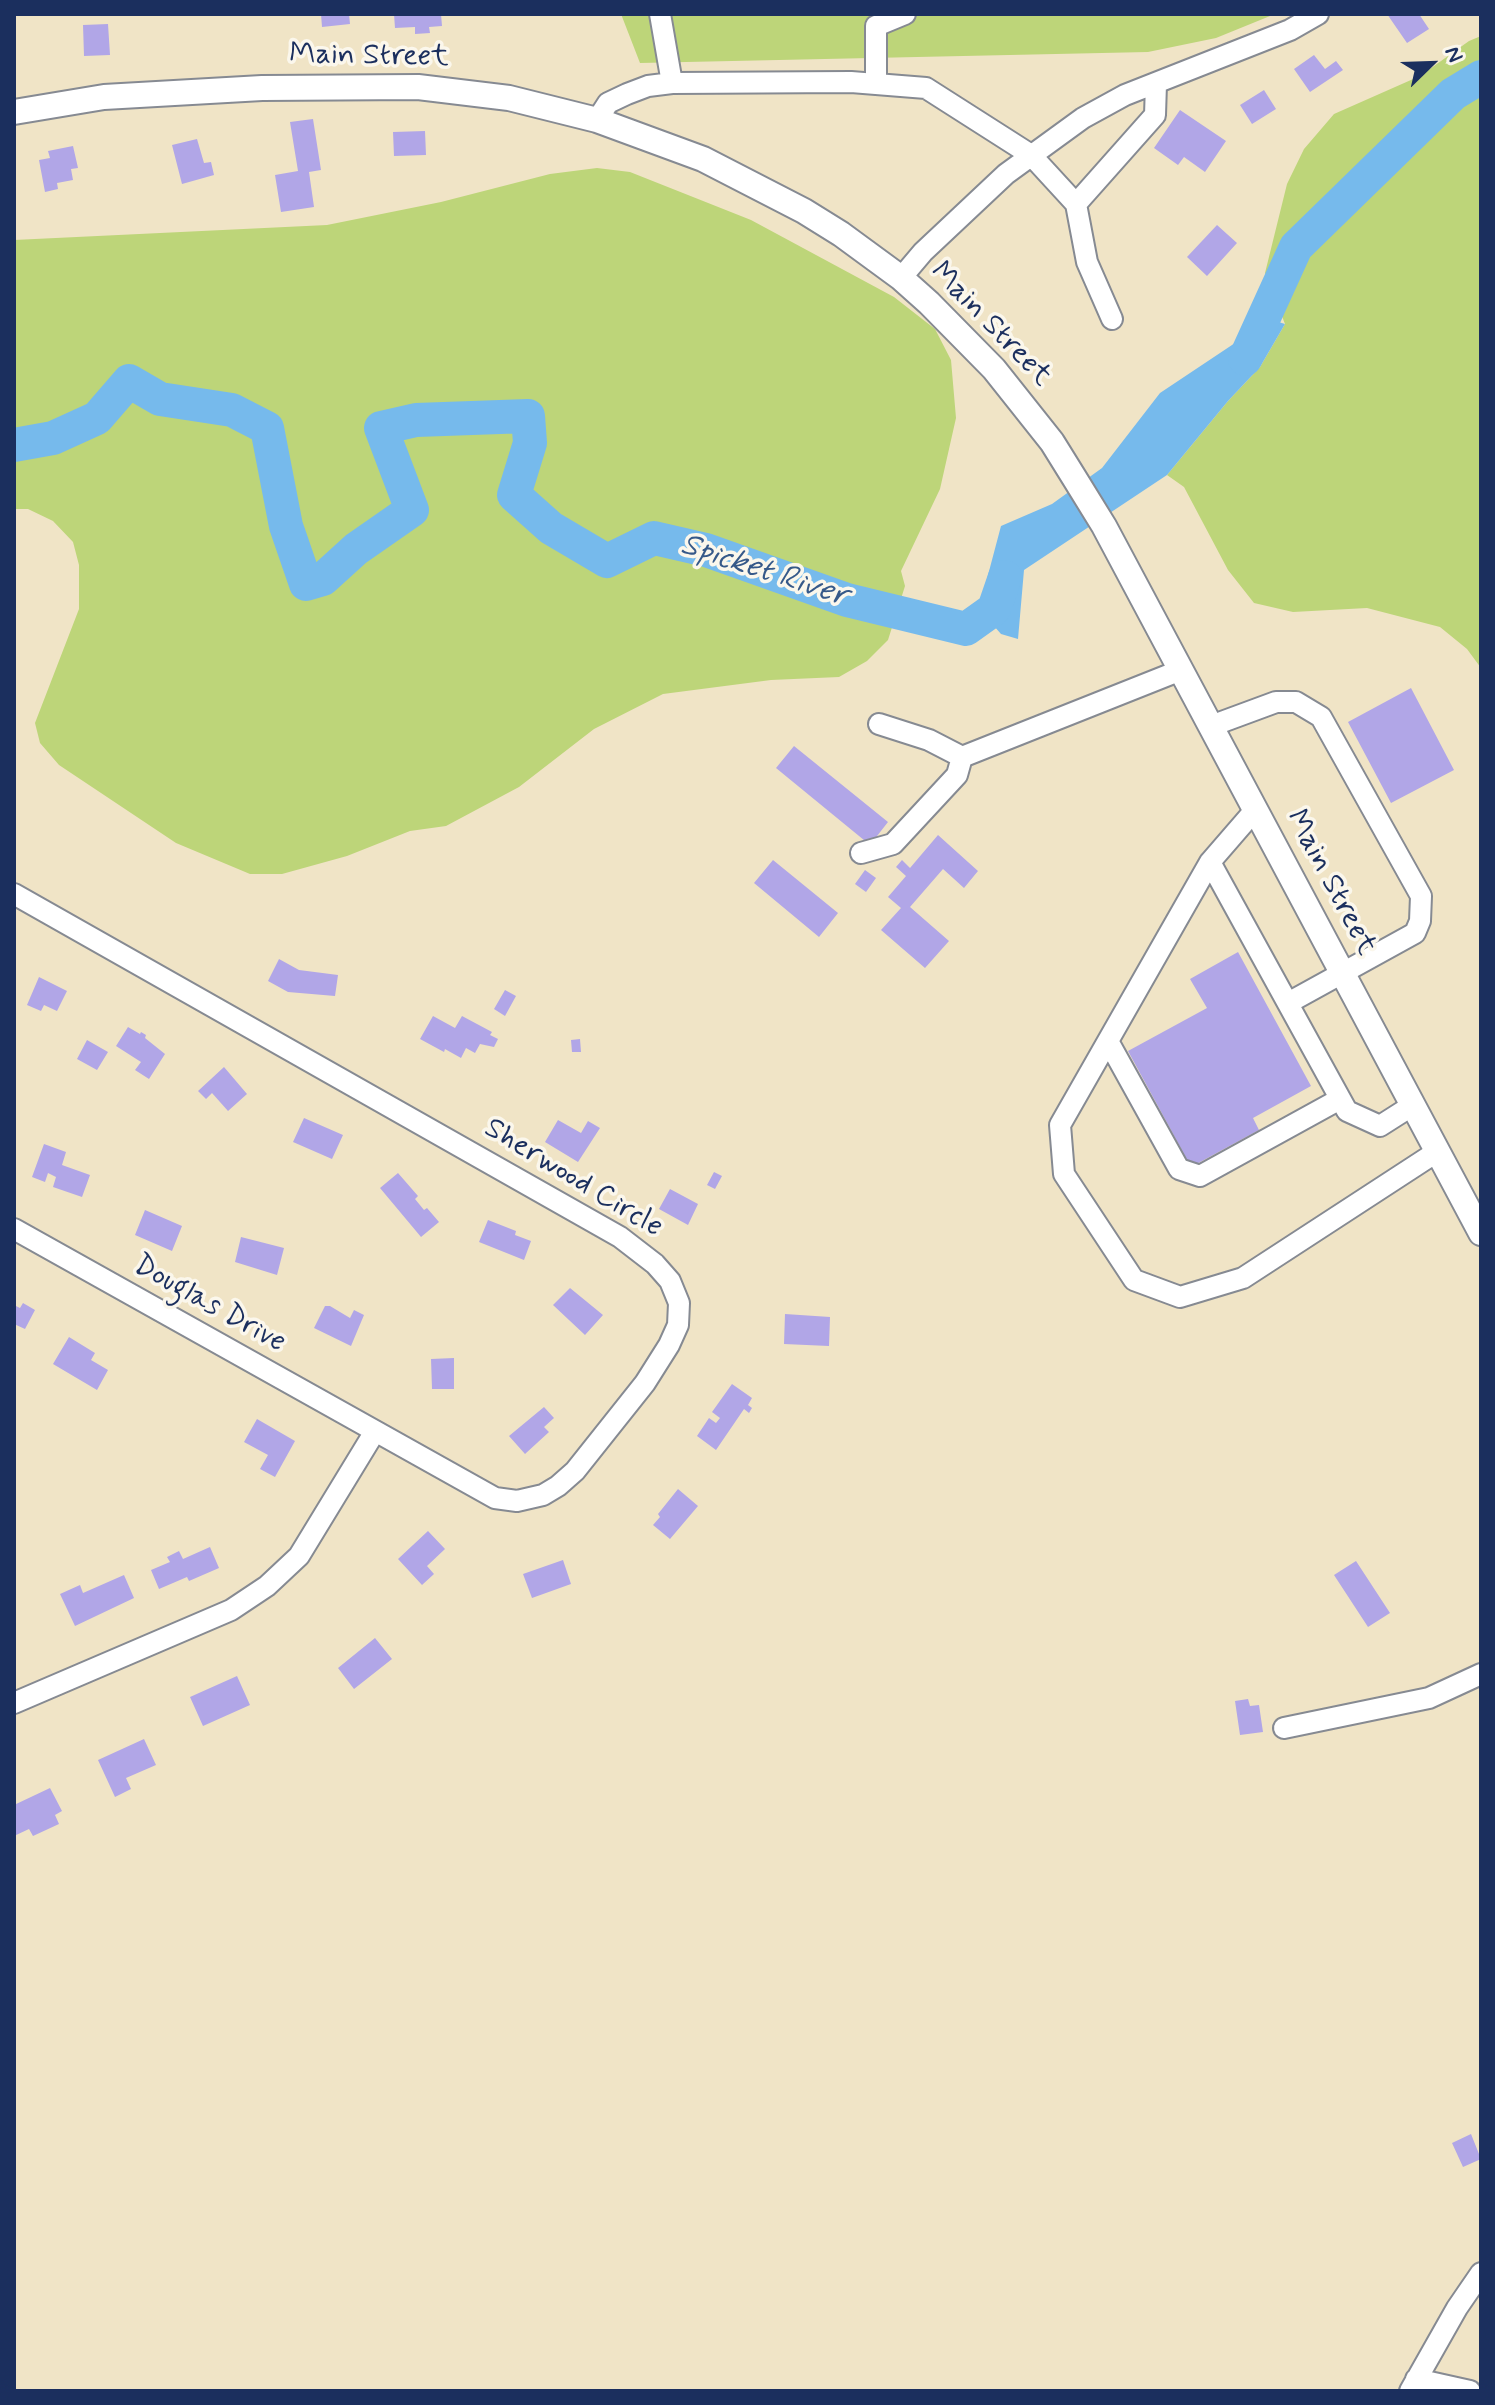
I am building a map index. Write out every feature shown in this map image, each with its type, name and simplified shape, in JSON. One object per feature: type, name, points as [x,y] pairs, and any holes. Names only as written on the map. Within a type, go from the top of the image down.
[{"type":"main road","name":"Main Street","points":[[14,112],[104,97],[262,88],[418,87],[509,98],[597,120],[703,159],[764,189],[841,234],[901,278],[994,369],[1052,442],[1104,526],[1481,1233]]},
{"type":"street","points":[[660,14],[672,83]]},
{"type":"street","points":[[876,84],[874,20],[905,14]]},
{"type":"street","points":[[901,278],[923,252],[1006,174],[1083,118],[1125,95],[1290,30],[1318,14]]},
{"type":"street","points":[[597,120],[608,103],[618,98],[648,86],[672,83],[876,84],[926,88],[1031,155],[1076,204],[1087,262],[1112,319]]},
{"type":"street","points":[[1076,204],[1155,115],[1156,84]]},
{"type":"street","points":[[879,724],[929,740],[962,757],[1181,670]]},
{"type":"street","points":[[1211,726],[1276,702],[1296,702],[1321,717],[1421,896],[1420,921],[1415,933],[1288,1003]]},
{"type":"street","points":[[861,853],[893,844],[957,775],[962,757]]},
{"type":"street","points":[[1255,810],[1210,862],[1060,1125],[1064,1174],[1134,1280],[1180,1297],[1243,1278],[1438,1151]]},
{"type":"street","points":[[1210,862],[1347,1111],[1380,1126],[1413,1105]]},
{"type":"street","name":"Sherwood Circle","points":[[14,894],[601,1225],[639,1250],[670,1281],[679,1303],[678,1325],[669,1345],[605,1436],[575,1471],[543,1495],[517,1501],[495,1498],[374,1433]]},
{"type":"street","points":[[1108,1041],[1179,1169],[1200,1176],[1340,1099]]},
{"type":"street","name":"Douglas Drive","points":[[14,1229],[374,1433]]},
{"type":"street","points":[[14,1703],[231,1610],[267,1586],[299,1556],[343,1479],[374,1433]]},
{"type":"street","points":[[1284,1728],[1429,1698],[1481,1674]]},
{"type":"street","points":[[1470,2391],[1413,2385],[1481,2273]]},
{"type":"green space","points":[[621,14],[1275,14],[1216,38],[1148,52],[640,63]]},
{"type":"green space","points":[[1481,36],[1481,668],[1467,649],[1440,627],[1367,608],[1293,612],[1254,603],[1228,570],[1184,487],[1167,475],[1260,367],[1285,324],[1265,273],[1287,184],[1304,149],[1334,114],[1420,76]]},
{"type":"green space","points":[[597,168],[630,172],[751,220],[894,297],[935,329],[951,360],[956,418],[940,489],[901,571],[905,586],[888,640],[867,661],[839,677],[771,680],[663,694],[594,729],[519,787],[446,826],[410,831],[347,856],[282,874],[250,874],[176,843],[59,765],[40,743],[35,723],[79,609],[79,565],[73,542],[53,521],[28,509],[14,509],[14,240],[327,225],[441,202],[550,174]]},
{"type":"water","points":[[1256,315],[1285,324],[1260,367],[1167,475],[1024,570],[1018,639],[1001,634],[979,609],[1001,526],[1052,504],[1102,468],[1160,393],[1241,339]]},
{"type":"building","points":[[321,14],[349,14],[350,24],[322,27]]},
{"type":"building","points":[[394,14],[441,14],[442,26],[429,27],[430,33],[415,34],[415,27],[395,28]]},
{"type":"building","points":[[1387,14],[1419,14],[1429,29],[1407,43]]},
{"type":"building","points":[[108,24],[110,55],[84,56],[83,25]]},
{"type":"building","points":[[1314,55],[1325,69],[1336,61],[1343,70],[1310,92],[1294,69]]},
{"type":"building","points":[[1264,90],[1276,109],[1252,124],[1240,105]]},
{"type":"building","points":[[1180,110],[1226,141],[1205,172],[1184,157],[1178,165],[1154,148]]},
{"type":"building","points":[[313,119],[321,170],[309,172],[314,207],[281,212],[275,175],[298,171],[290,122]]},
{"type":"building","points":[[425,131],[426,155],[394,156],[393,132]]},
{"type":"building","points":[[197,139],[204,163],[211,162],[214,175],[182,184],[172,145]]},
{"type":"building","points":[[73,146],[78,168],[71,169],[73,180],[57,183],[58,189],[45,192],[39,160],[50,158],[48,151]]},
{"type":"building","points":[[1217,225],[1237,243],[1207,276],[1187,257]]},
{"type":"building","points":[[1411,688],[1454,770],[1391,803],[1348,722]]},
{"type":"building","points":[[794,746],[888,822],[870,845],[776,768]]},
{"type":"building","points":[[938,835],[978,871],[964,888],[943,869],[910,907],[949,941],[925,968],[881,930],[901,908],[888,897],[906,876],[896,867],[902,860],[910,868]]},
{"type":"building","points":[[773,860],[838,913],[819,937],[754,883]]},
{"type":"building","points":[[865,870],[876,878],[866,892],[855,884]]},
{"type":"building","points":[[1238,952],[1311,1086],[1253,1118],[1259,1130],[1191,1167],[1128,1051],[1207,1008],[1190,979]]},
{"type":"building","points":[[279,959],[299,970],[338,975],[335,996],[288,992],[268,981]]},
{"type":"building","points":[[39,977],[67,991],[57,1011],[44,1005],[41,1011],[27,1005]]},
{"type":"building","points":[[505,990],[516,996],[505,1016],[494,1009]]},
{"type":"building","points":[[433,1016],[455,1028],[462,1016],[492,1032],[490,1035],[498,1039],[494,1047],[480,1044],[475,1053],[466,1048],[461,1058],[445,1049],[444,1052],[420,1039]]},
{"type":"building","points":[[128,1027],[146,1035],[145,1038],[165,1054],[149,1079],[135,1070],[141,1062],[116,1046]]},
{"type":"building","points":[[580,1039],[581,1052],[572,1052],[571,1040]]},
{"type":"building","points":[[87,1040],[108,1052],[97,1070],[77,1059]]},
{"type":"building","points":[[224,1067],[247,1094],[228,1111],[212,1093],[206,1099],[198,1091]]},
{"type":"building","points":[[304,1118],[343,1135],[332,1159],[293,1142]]},
{"type":"building","points":[[558,1120],[581,1133],[588,1121],[600,1128],[578,1162],[545,1142]]},
{"type":"building","points":[[44,1144],[66,1152],[62,1165],[90,1175],[82,1197],[53,1187],[56,1177],[48,1173],[45,1182],[32,1177]]},
{"type":"building","points":[[714,1172],[722,1176],[715,1189],[707,1185]]},
{"type":"building","points":[[398,1173],[418,1196],[415,1199],[424,1210],[427,1208],[439,1222],[421,1237],[380,1188]]},
{"type":"building","points":[[670,1189],[698,1204],[688,1225],[659,1209]]},
{"type":"building","points":[[145,1210],[182,1226],[172,1251],[135,1235]]},
{"type":"building","points":[[488,1220],[516,1231],[515,1235],[531,1241],[524,1260],[479,1242]]},
{"type":"building","points":[[241,1237],[284,1248],[277,1275],[235,1262]]},
{"type":"building","points":[[570,1288],[603,1315],[585,1335],[553,1305]]},
{"type":"building","points":[[23,1303],[35,1310],[25,1329],[14,1324],[14,1305],[20,1308]]},
{"type":"building","points":[[325,1306],[350,1318],[354,1310],[364,1315],[351,1346],[314,1328]]},
{"type":"building","points":[[785,1314],[830,1317],[829,1346],[784,1344]]},
{"type":"building","points":[[69,1337],[95,1353],[91,1360],[108,1370],[97,1390],[53,1364]]},
{"type":"building","points":[[454,1358],[454,1389],[432,1389],[431,1359]]},
{"type":"building","points":[[732,1384],[752,1398],[748,1405],[752,1408],[749,1413],[744,1409],[716,1450],[697,1436],[709,1418],[716,1423],[720,1418],[712,1412]]},
{"type":"building","points":[[544,1407],[554,1418],[544,1427],[549,1432],[525,1454],[509,1436]]},
{"type":"building","points":[[257,1419],[295,1441],[275,1477],[260,1469],[268,1455],[244,1442]]},
{"type":"building","points":[[678,1489],[698,1506],[670,1539],[653,1525]]},
{"type":"building","points":[[428,1531],[445,1549],[427,1566],[434,1574],[422,1585],[398,1559]]},
{"type":"building","points":[[210,1547],[219,1568],[159,1589],[151,1570],[170,1562],[167,1557],[179,1551],[183,1559]]},
{"type":"building","points":[[563,1560],[571,1584],[532,1598],[523,1574]]},
{"type":"building","points":[[1356,1561],[1390,1613],[1368,1627],[1334,1575]]},
{"type":"building","points":[[124,1575],[134,1598],[75,1626],[60,1594],[80,1585],[83,1593]]},
{"type":"building","points":[[375,1638],[392,1659],[354,1689],[338,1668]]},
{"type":"building","points":[[237,1676],[250,1705],[203,1726],[190,1697]]},
{"type":"building","points":[[1248,1699],[1250,1706],[1259,1705],[1263,1732],[1240,1735],[1235,1701]]},
{"type":"building","points":[[144,1739],[156,1765],[126,1778],[131,1789],[115,1797],[98,1760]]},
{"type":"building","points":[[50,1788],[62,1811],[55,1815],[59,1824],[33,1836],[29,1829],[14,1836],[14,1805]]},
{"type":"building","points":[[1471,2134],[1481,2159],[1463,2167],[1452,2143]]},
{"type":"waterway","name":"Spicket River","points":[[1245,359],[1296,247],[1453,94],[1481,77]]},
{"type":"waterway","name":"Spicket River","points":[[14,445],[53,438],[97,418],[129,381],[160,399],[232,410],[267,428],[286,526],[306,584],[323,579],[356,549],[412,510],[381,428],[416,420],[528,416],[530,443],[514,495],[551,528],[607,561],[654,538],[706,550],[847,600],[966,629],[994,609],[1005,577]]}]
